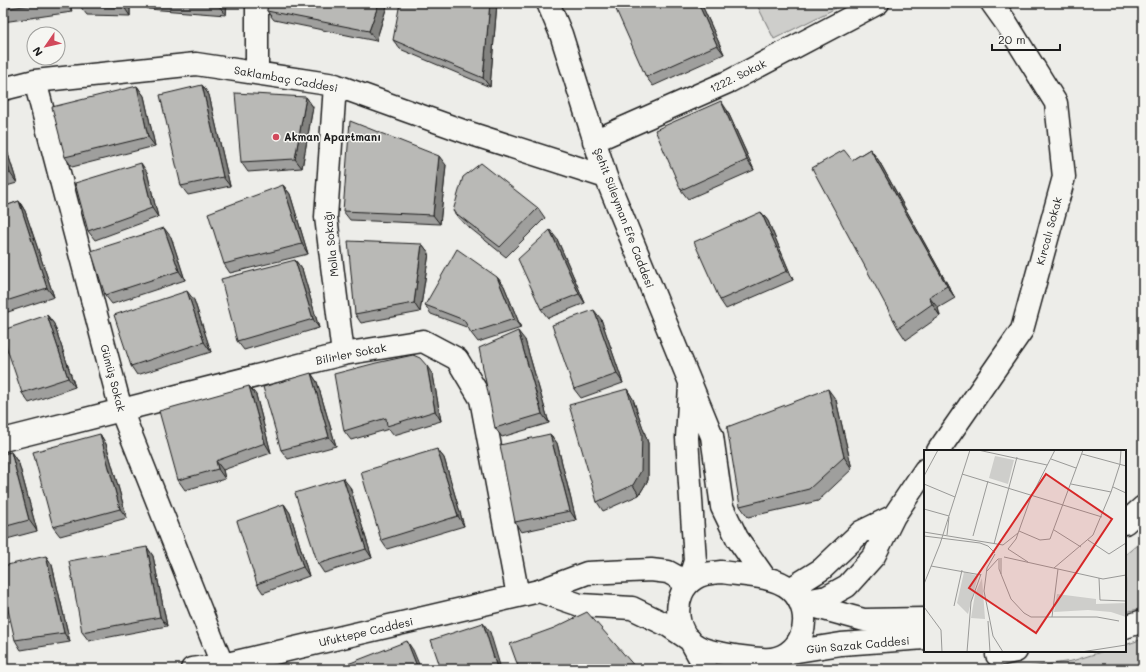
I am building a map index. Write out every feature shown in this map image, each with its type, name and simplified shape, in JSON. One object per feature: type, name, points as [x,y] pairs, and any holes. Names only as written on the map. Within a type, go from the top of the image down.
[{"type":"street","points":[[257,3],[257,73]]},
{"type":"street","name":"Şehit Süleyman Efe Caddesi","points":[[548,3],[561,34],[606,177],[712,436],[722,507],[737,538],[765,578]]},
{"type":"street","name":"1222. Sokak","points":[[594,141],[730,81],[878,3]]},
{"type":"street","name":"Kırcalı Sokak","points":[[939,450],[1022,330],[1064,177],[1056,103],[1007,24],[992,3]]},
{"type":"street","name":"Saklambaç Caddesi","points":[[3,89],[35,81],[196,64],[335,85],[466,132],[606,177]]},
{"type":"street","name":"Gümüş Sokak","points":[[35,81],[121,410],[224,667]]},
{"type":"street","name":"Molla Sokağı","points":[[335,85],[326,217],[343,354]]},
{"type":"street","name":"Bilirler Sokak","points":[[3,440],[343,354],[423,341],[457,359],[481,399],[518,596]]},
{"type":"street","points":[[688,583],[695,561],[687,438],[690,385]]},
{"type":"street","points":[[795,596],[827,598],[847,586],[874,556],[894,516],[924,471]]},
{"type":"street","points":[[1126,522],[1143,507]]},
{"type":"street","points":[[795,596],[861,532],[894,516]]},
{"type":"street","name":"Ufuktepe Caddesi","points":[[192,669],[224,667],[539,591],[587,573],[651,570],[668,572],[688,583]]},
{"type":"street","points":[[539,591],[580,605],[632,608],[669,626],[690,640],[697,646],[710,651],[763,659],[781,660],[799,642],[803,627],[803,610],[795,596],[784,585],[765,578],[720,572],[700,575],[688,583],[684,588],[678,604],[679,620],[681,627],[690,640],[706,669]]},
{"type":"street","name":"Gün Sazak Caddesi","points":[[795,596],[864,620],[924,620]]},
{"type":"street","points":[[1126,627],[1143,621]]},
{"type":"street","name":"Gün Sazak Caddesi","points":[[781,660],[841,644],[924,638]]},
{"type":"shaded area","points":[[756,3],[846,3],[774,39]]},
{"type":"shaded area","points":[[1143,540],[1143,608],[1126,612],[1126,554]]},
{"type":"shaded area","points":[[1143,639],[1143,669],[1018,669],[1072,661],[1101,652],[1126,652],[1126,645]]},
{"type":"building","points":[[3,3],[44,3],[3,9]]},
{"type":"building","points":[[80,3],[124,3],[124,7],[80,6]]},
{"type":"building","points":[[187,3],[220,3],[219,6]]},
{"type":"building","points":[[268,3],[379,3],[369,31],[267,11]]},
{"type":"building","points":[[400,3],[490,3],[483,78],[393,40]]},
{"type":"building","points":[[619,3],[698,3],[717,45],[646,77],[614,5]]},
{"type":"building","points":[[202,85],[223,177],[181,186],[160,95]]},
{"type":"building","points":[[137,86],[148,137],[65,157],[52,107]]},
{"type":"building","name":"Akman Apartmanı","points":[[235,93],[306,97],[295,159],[241,162]]},
{"type":"building","points":[[721,101],[747,160],[681,190],[655,130]]},
{"type":"building","points":[[350,121],[439,156],[433,215],[343,211]]},
{"type":"building","points":[[3,149],[10,173],[3,176]]},
{"type":"building","points":[[870,149],[947,286],[929,297],[932,304],[898,328],[812,168],[844,150],[852,160]]},
{"type":"building","points":[[141,163],[152,208],[88,231],[75,183]]},
{"type":"building","points":[[481,163],[538,208],[500,247],[453,211],[463,177]]},
{"type":"building","points":[[283,185],[302,244],[224,264],[208,213]]},
{"type":"building","points":[[19,201],[47,288],[3,302],[3,207]]},
{"type":"building","points":[[761,212],[787,271],[720,300],[694,242]]},
{"type":"building","points":[[164,228],[179,271],[105,295],[91,251]]},
{"type":"building","points":[[550,230],[579,294],[541,309],[518,259]]},
{"type":"building","points":[[348,241],[422,244],[414,303],[355,314]]},
{"type":"building","points":[[457,249],[497,277],[514,319],[471,333],[464,320],[425,305]]},
{"type":"building","points":[[295,260],[313,319],[237,341],[221,279]]},
{"type":"building","points":[[187,291],[204,342],[131,366],[114,315]]},
{"type":"building","points":[[594,310],[617,374],[574,389],[552,325]]},
{"type":"building","points":[[47,315],[68,378],[22,393],[3,337],[3,330]]},
{"type":"building","points":[[518,331],[542,414],[495,428],[479,348]]},
{"type":"building","points":[[413,355],[420,358],[427,366],[435,411],[387,426],[386,418],[344,431],[334,374]]},
{"type":"building","points":[[311,373],[329,437],[281,450],[263,387]]},
{"type":"building","points":[[249,386],[265,443],[216,461],[218,469],[178,480],[159,411]]},
{"type":"building","points":[[627,389],[642,434],[641,471],[633,485],[597,502],[569,405]]},
{"type":"building","points":[[828,389],[844,457],[809,489],[740,506],[727,427]]},
{"type":"building","points":[[100,434],[120,509],[53,527],[33,452]]},
{"type":"building","points":[[550,434],[570,511],[515,522],[500,445]]},
{"type":"building","points":[[437,449],[458,516],[381,540],[361,472]]},
{"type":"building","points":[[11,452],[29,520],[3,527],[3,454]]},
{"type":"building","points":[[343,478],[366,549],[318,564],[295,493]]},
{"type":"building","points":[[284,504],[303,567],[257,584],[237,521]]},
{"type":"building","points":[[147,547],[160,617],[82,632],[69,561]]},
{"type":"building","points":[[46,556],[64,633],[15,640],[3,588],[3,566]]},
{"type":"building","points":[[587,612],[637,669],[519,669],[510,644],[554,628]]},
{"type":"building","points":[[483,623],[497,668],[441,669],[431,640]]},
{"type":"building","points":[[407,641],[418,669],[335,669]]},
{"type":"place","name":"Akman Apartmanı","points":[[276,137]]}]
